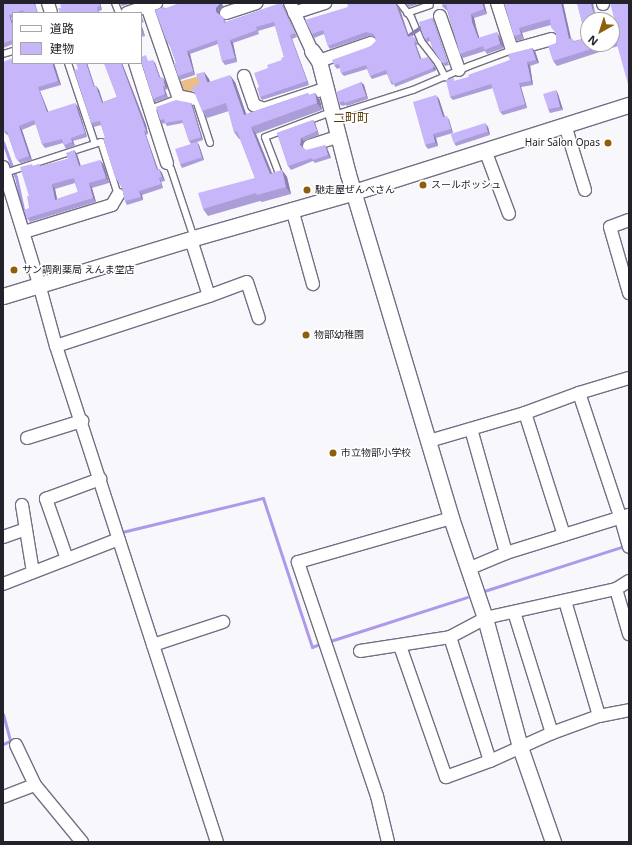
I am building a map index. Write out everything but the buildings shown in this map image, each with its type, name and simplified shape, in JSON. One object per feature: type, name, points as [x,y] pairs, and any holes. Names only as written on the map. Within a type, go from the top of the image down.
[{"type":"street","points":[[226,13],[256,3]]},
{"type":"street","points":[[325,3],[292,8],[315,56],[327,88],[354,192],[451,518],[485,618],[520,747],[553,842]]},
{"type":"street","points":[[497,3],[512,50],[552,39]]},
{"type":"street","points":[[130,12],[151,5],[178,96],[192,99]]},
{"type":"street","points":[[440,16],[458,70]]},
{"type":"street","points":[[315,56],[371,43]]},
{"type":"street","points":[[135,64],[167,163]]},
{"type":"street","points":[[244,76],[254,105],[264,109],[327,88]]},
{"type":"street","points":[[3,296],[194,238],[354,192],[629,105]]},
{"type":"street","points":[[565,125],[585,190]]},
{"type":"street","points":[[309,146],[339,136]]},
{"type":"street","points":[[485,150],[509,214]]},
{"type":"street","points":[[9,170],[7,194],[24,232],[39,284],[60,345],[100,480],[217,842]]},
{"type":"street","points":[[24,232],[112,205],[118,195]]},
{"type":"street","points":[[292,209],[313,284]]},
{"type":"street","points":[[629,220],[610,227],[629,293]]},
{"type":"street","points":[[194,238],[192,246],[209,296]]},
{"type":"street","points":[[60,345],[247,282],[259,318]]},
{"type":"street","points":[[429,441],[525,413],[579,393],[629,378]]},
{"type":"street","points":[[579,393],[625,517],[629,547]]},
{"type":"street","points":[[525,413],[564,535]]},
{"type":"street","points":[[27,438],[82,421]]},
{"type":"street","points":[[471,429],[506,553]]},
{"type":"street","points":[[66,559],[46,499],[100,480]]},
{"type":"street","points":[[22,505],[33,572]]},
{"type":"street","points":[[468,569],[506,553],[625,517]]},
{"type":"street","points":[[388,842],[377,796],[298,562],[451,518]]},
{"type":"street","points":[[3,537],[26,529]]},
{"type":"street","points":[[3,584],[119,539]]},
{"type":"street","points":[[360,651],[400,646],[450,637],[485,618],[616,589],[629,581]]},
{"type":"street","points":[[616,589],[629,634]]},
{"type":"street","points":[[565,601],[599,716]]},
{"type":"street","points":[[514,612],[552,733]]},
{"type":"street","points":[[153,645],[223,622]]},
{"type":"street","points":[[450,637],[490,761]]},
{"type":"street","points":[[400,646],[446,777],[490,761],[552,733],[599,716],[629,710]]},
{"type":"street","points":[[16,745],[35,785],[82,842]]},
{"type":"street","points":[[3,797],[35,785]]},
{"type":"lane","points":[[400,3],[411,17],[421,41],[438,63],[445,77]]},
{"type":"lane","points":[[407,13],[430,5]]},
{"type":"lane","points":[[278,171],[264,137],[333,113],[413,90],[458,70],[512,50]]},
{"type":"lane","points":[[68,64],[95,144]]},
{"type":"lane","points":[[150,109],[174,100],[178,96]]},
{"type":"lane","points":[[192,99],[196,103],[210,143]]},
{"type":"lane","points":[[9,170],[101,142],[118,195]]},
{"type":"lane","points":[[167,163],[171,169],[194,238]]},
{"type":"shaded area","points":[[199,76],[202,88],[187,93],[181,90],[178,82]]},
{"type":"waterway","points":[[3,142],[16,177],[26,223]]},
{"type":"waterway","points":[[122,532],[263,498],[312,647],[322,643]]},
{"type":"waterway","points":[[484,591],[624,546]]},
{"type":"waterway","points":[[327,642],[467,597]]},
{"type":"waterway","points":[[3,714],[10,741],[3,744]]},
{"type":"place","name":"Hair Salon Opas","points":[[608,143]]},
{"type":"place","name":"スールポッシュ","points":[[423,185]]},
{"type":"place","name":"馳走屋ぜんべさん","points":[[307,190]]},
{"type":"place","name":"サン調剤薬局 えんま堂店","points":[[14,270]]},
{"type":"place","name":"物部幼稚園","points":[[306,335]]},
{"type":"place","name":"市立物部小学校","points":[[333,453]]},
{"type":"district","name":"二町町","points":[[351,118]]}]
